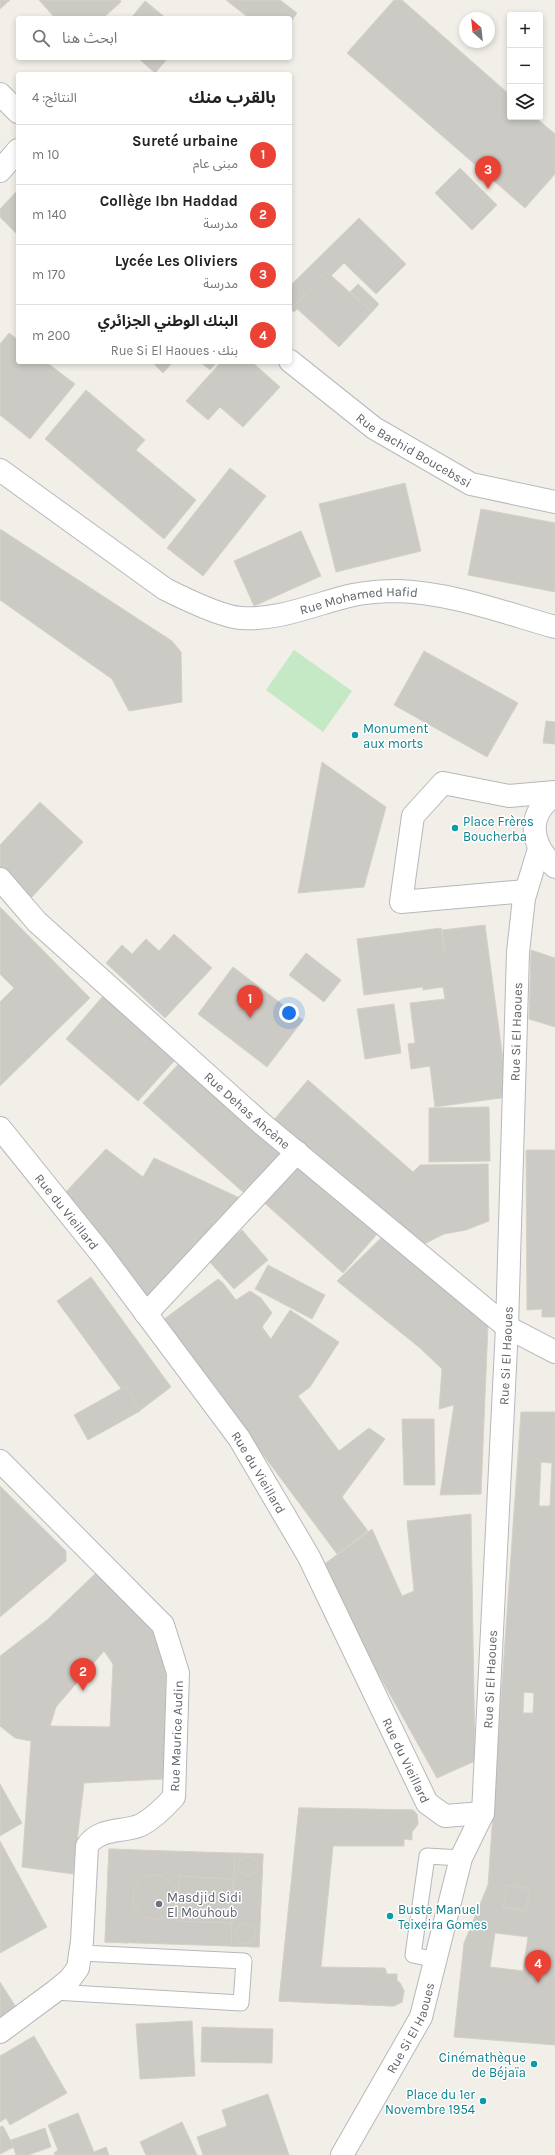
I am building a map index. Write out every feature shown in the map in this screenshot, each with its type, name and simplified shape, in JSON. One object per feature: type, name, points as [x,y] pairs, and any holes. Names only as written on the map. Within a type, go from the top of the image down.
[{"type":"street","points":[[0,94],[16,110]]},
{"type":"street","points":[[0,171],[16,152]]},
{"type":"street","name":"Rue Bachid Boucebssi","points":[[292,364],[374,428],[471,484],[555,502]]},
{"type":"street","name":"Rue Mohamed Hafid","points":[[0,470],[165,589],[192,602],[239,618],[264,618],[354,595],[399,591],[461,601],[555,627]]},
{"type":"street","points":[[526,891],[401,902],[413,816],[443,783],[509,796],[555,794]]},
{"type":"street","points":[[555,794],[545,802],[538,815],[535,832],[539,849],[555,867]]},
{"type":"street","name":"Rue Si El Haoues","points":[[342,2155],[421,2017],[461,1858],[483,1813],[507,1328],[518,952],[526,891],[539,849]]},
{"type":"street","name":"Rue Dehas Ahcène","points":[[0,880],[37,922],[296,1152],[507,1328],[555,1352]]},
{"type":"street","name":"Rue du Vieillard","points":[[0,1128],[103,1256],[240,1438],[305,1550],[427,1803],[445,1816],[483,1813]]},
{"type":"street","points":[[146,1314],[296,1152]]},
{"type":"street","name":"Rue Maurice Audin","points":[[0,1461],[163,1625],[178,1673],[174,1797],[161,1812],[140,1825],[101,1834],[92,1839],[87,1846],[81,1953],[78,1968],[70,1978],[54,1992],[0,2032]]},
{"type":"lane","points":[[436,1960],[413,1955],[427,1856],[461,1858]]},
{"type":"lane","points":[[54,1992],[241,2003],[244,1961],[81,1953]]},
{"type":"green space","points":[[294,650],[352,691],[323,732],[266,690]]},
{"type":"building","points":[[0,0],[10,0],[0,9]]},
{"type":"building","points":[[39,0],[120,0],[121,2],[105,16],[53,16]]},
{"type":"building","points":[[226,0],[280,0],[297,13],[292,20],[292,16],[246,16]]},
{"type":"building","points":[[394,0],[402,0],[507,92],[507,120],[539,120],[555,134],[555,174],[525,208],[347,53]]},
{"type":"building","points":[[145,1],[164,16],[133,16]]},
{"type":"building","points":[[140,60],[166,60],[156,72],[154,72]]},
{"type":"building","points":[[460,168],[497,205],[472,230],[435,193]]},
{"type":"building","points":[[16,192],[16,233],[0,217],[0,209]]},
{"type":"building","points":[[359,218],[406,264],[376,294],[344,263],[294,312],[292,310],[292,284]]},
{"type":"building","points":[[326,271],[372,312],[339,347],[294,306]]},
{"type":"building","points":[[358,284],[379,304],[372,312],[350,292]]},
{"type":"building","points":[[9,333],[16,338],[16,364],[49,364],[75,384],[30,439],[0,415],[0,344]]},
{"type":"building","points":[[154,364],[171,364],[163,373]]},
{"type":"building","points":[[202,364],[215,364],[210,370]]},
{"type":"building","points":[[219,364],[254,364],[280,387],[243,427],[220,407],[208,420],[186,401]]},
{"type":"building","points":[[86,390],[145,440],[136,450],[196,500],[164,539],[45,439]]},
{"type":"building","points":[[230,468],[266,496],[203,576],[167,548]]},
{"type":"building","points":[[405,483],[421,551],[336,572],[319,504]]},
{"type":"building","points":[[481,509],[555,523],[555,592],[468,575]]},
{"type":"building","points":[[0,529],[172,641],[181,652],[182,702],[129,711],[112,679],[0,600]]},
{"type":"building","points":[[301,531],[321,576],[254,606],[234,561]]},
{"type":"building","points":[[424,651],[518,703],[487,757],[394,705]]},
{"type":"building","points":[[546,721],[555,722],[555,744],[543,743]]},
{"type":"building","points":[[322,762],[386,807],[364,887],[298,893]]},
{"type":"building","points":[[40,802],[83,842],[31,898],[0,869],[0,845]]},
{"type":"building","points":[[0,907],[90,998],[0,1086],[0,1002],[14,988],[0,974]]},
{"type":"building","points":[[485,925],[508,1097],[435,1107],[430,1066],[411,1069],[408,1044],[415,1043],[410,1003],[445,999],[443,987],[423,990],[423,987],[364,995],[357,939],[441,928],[445,952],[442,930]]},
{"type":"building","points":[[174,934],[212,968],[165,1018],[106,963],[122,945],[132,954],[146,939],[159,951]]},
{"type":"building","points":[[531,950],[555,958],[555,1027],[529,1019]]},
{"type":"building","points":[[306,953],[341,980],[324,1002],[289,975]]},
{"type":"building","points":[[233,967],[303,1020],[267,1067],[198,1014]]},
{"type":"building","points":[[103,996],[176,1059],[138,1101],[66,1039]]},
{"type":"building","points":[[394,1004],[401,1053],[365,1059],[357,1009]]},
{"type":"building","points":[[183,1059],[284,1149],[244,1193],[143,1103]]},
{"type":"building","points":[[308,1080],[413,1172],[420,1165],[488,1164],[489,1221],[466,1230],[444,1234],[424,1244],[272,1122]]},
{"type":"building","points":[[489,1107],[490,1161],[429,1162],[429,1108]]},
{"type":"building","points":[[106,1149],[143,1177],[154,1158],[244,1200],[146,1302],[64,1194]]},
{"type":"building","points":[[526,1150],[555,1150],[555,1317],[542,1317],[542,1309],[527,1310]]},
{"type":"building","points":[[296,1159],[378,1233],[343,1273],[260,1199]]},
{"type":"building","points":[[242,1230],[268,1260],[234,1289],[208,1260]]},
{"type":"building","points":[[385,1234],[488,1324],[481,1494],[440,1495],[454,1405],[439,1409],[442,1369],[420,1348],[337,1281]]},
{"type":"building","points":[[268,1265],[325,1295],[312,1319],[255,1289]]},
{"type":"building","points":[[91,1277],[171,1387],[138,1412],[57,1301]]},
{"type":"building","points":[[218,1279],[236,1300],[250,1291],[261,1298],[272,1313],[262,1327],[271,1339],[290,1310],[339,1342],[310,1387],[298,1396],[339,1451],[369,1428],[385,1439],[342,1497],[368,1531],[337,1554],[163,1320]]},
{"type":"building","points":[[126,1386],[140,1411],[88,1440],[74,1415]]},
{"type":"building","points":[[521,1412],[555,1412],[555,2045],[454,2037],[464,1943],[488,1885]],"holes":[[[541,1462],[552,1463],[550,1506],[539,1506]],[[524,1692],[534,1693],[533,1713],[523,1713]],[[495,1933],[528,1937],[523,1971],[490,1967]]]},
{"type":"building","points":[[402,1419],[434,1419],[435,1485],[404,1485]]},
{"type":"building","points":[[0,1486],[66,1551],[66,1561],[0,1617]]},
{"type":"building","points":[[471,1514],[475,1761],[437,1778],[319,1568],[372,1529],[402,1596],[414,1591],[407,1521]]},
{"type":"building","points":[[97,1572],[152,1627],[166,1656],[165,1779],[84,1783],[73,1874],[22,1867],[31,1741],[15,1738],[0,1726],[0,1656],[47,1620]],"holes":[[[104,1651],[113,1664],[110,1727],[50,1726],[56,1707]]]},
{"type":"building","points":[[0,1784],[22,1823],[0,1836]]},
{"type":"building","points":[[299,1808],[413,1810],[417,1814],[418,1824],[412,1832],[321,1834],[310,1976],[397,1981],[400,1983],[404,1991],[402,2002],[394,2006],[279,2001]]},
{"type":"building","points":[[299,1808],[413,1810],[417,1814],[418,1824],[412,1832],[412,1840],[404,1839],[404,1846],[333,1846],[321,1967],[385,1968],[387,1974],[397,1974],[397,1981],[400,1983],[404,1991],[402,2002],[394,2006],[279,2001]]},
{"type":"building","points":[[0,1841],[47,1927],[0,1953]]},
{"type":"building","points":[[109,1849],[132,1850],[128,1943],[105,1942]]},
{"type":"building","points":[[109,1849],[263,1854],[259,1947],[105,1942]]},
{"type":"building","points":[[235,1853],[263,1854],[259,1947],[231,1946]]},
{"type":"building","points":[[248,1856],[255,1859],[258,1866],[255,1873],[248,1876],[241,1873],[238,1866],[241,1859]]},
{"type":"building","points":[[151,1875],[159,1875],[171,1881],[177,1893],[177,1901],[171,1913],[159,1919],[151,1919],[139,1913],[133,1901],[133,1893],[139,1881]]},
{"type":"building","points":[[179,1876],[233,1879],[232,1923],[178,1921]]},
{"type":"building","points":[[507,1885],[530,1889],[526,1911],[503,1907]]},
{"type":"building","points":[[246,1924],[253,1927],[256,1934],[253,1941],[246,1944],[239,1941],[236,1934],[239,1927]]},
{"type":"building","points":[[0,1982],[16,2007],[0,2017]]},
{"type":"building","points":[[192,2021],[195,2076],[140,2079],[136,2024]]},
{"type":"building","points":[[202,2027],[273,2029],[272,2063],[201,2062]]},
{"type":"building","points":[[34,2036],[67,2093],[10,2125],[6,2118],[0,2122],[0,2056]]},
{"type":"building","points":[[268,2094],[289,2155],[203,2155],[197,2137],[227,2126],[222,2110]]},
{"type":"building","points":[[78,2113],[94,2152],[106,2147],[109,2155],[55,2155],[54,2153],[58,2150],[48,2125]]},
{"type":"building","points":[[182,2122],[197,2155],[146,2155],[140,2142]]},
{"type":"building","points":[[3,2126],[14,2147],[0,2154],[0,2127]]},
{"type":"building","points":[[45,2128],[51,2147],[28,2155],[16,2155],[11,2140]]},
{"type":"place","name":"Lycée Les Oliviers","points":[[488,189]]},
{"type":"place","name":"Monument aux morts","points":[[355,735]]},
{"type":"place","name":"Place Frères Boucherba","points":[[455,828]]},
{"type":"place","name":"Sureté urbaine","points":[[250,1018]]},
{"type":"place","name":"Collège Ibn Haddad","points":[[83,1691]]},
{"type":"place","name":"Masdjid Sidi El Mouhoub","points":[[159,1904]]},
{"type":"place","name":"Buste Manuel Teixeira Gomes","points":[[390,1916]]},
{"type":"place","name":"البنك الوطني الجزائري","points":[[538,1983]]},
{"type":"place","name":"Cinémathèque de Béjaïa","points":[[534,2064]]},
{"type":"place","name":"Place du 1er Novembre 1954","points":[[483,2101]]}]
